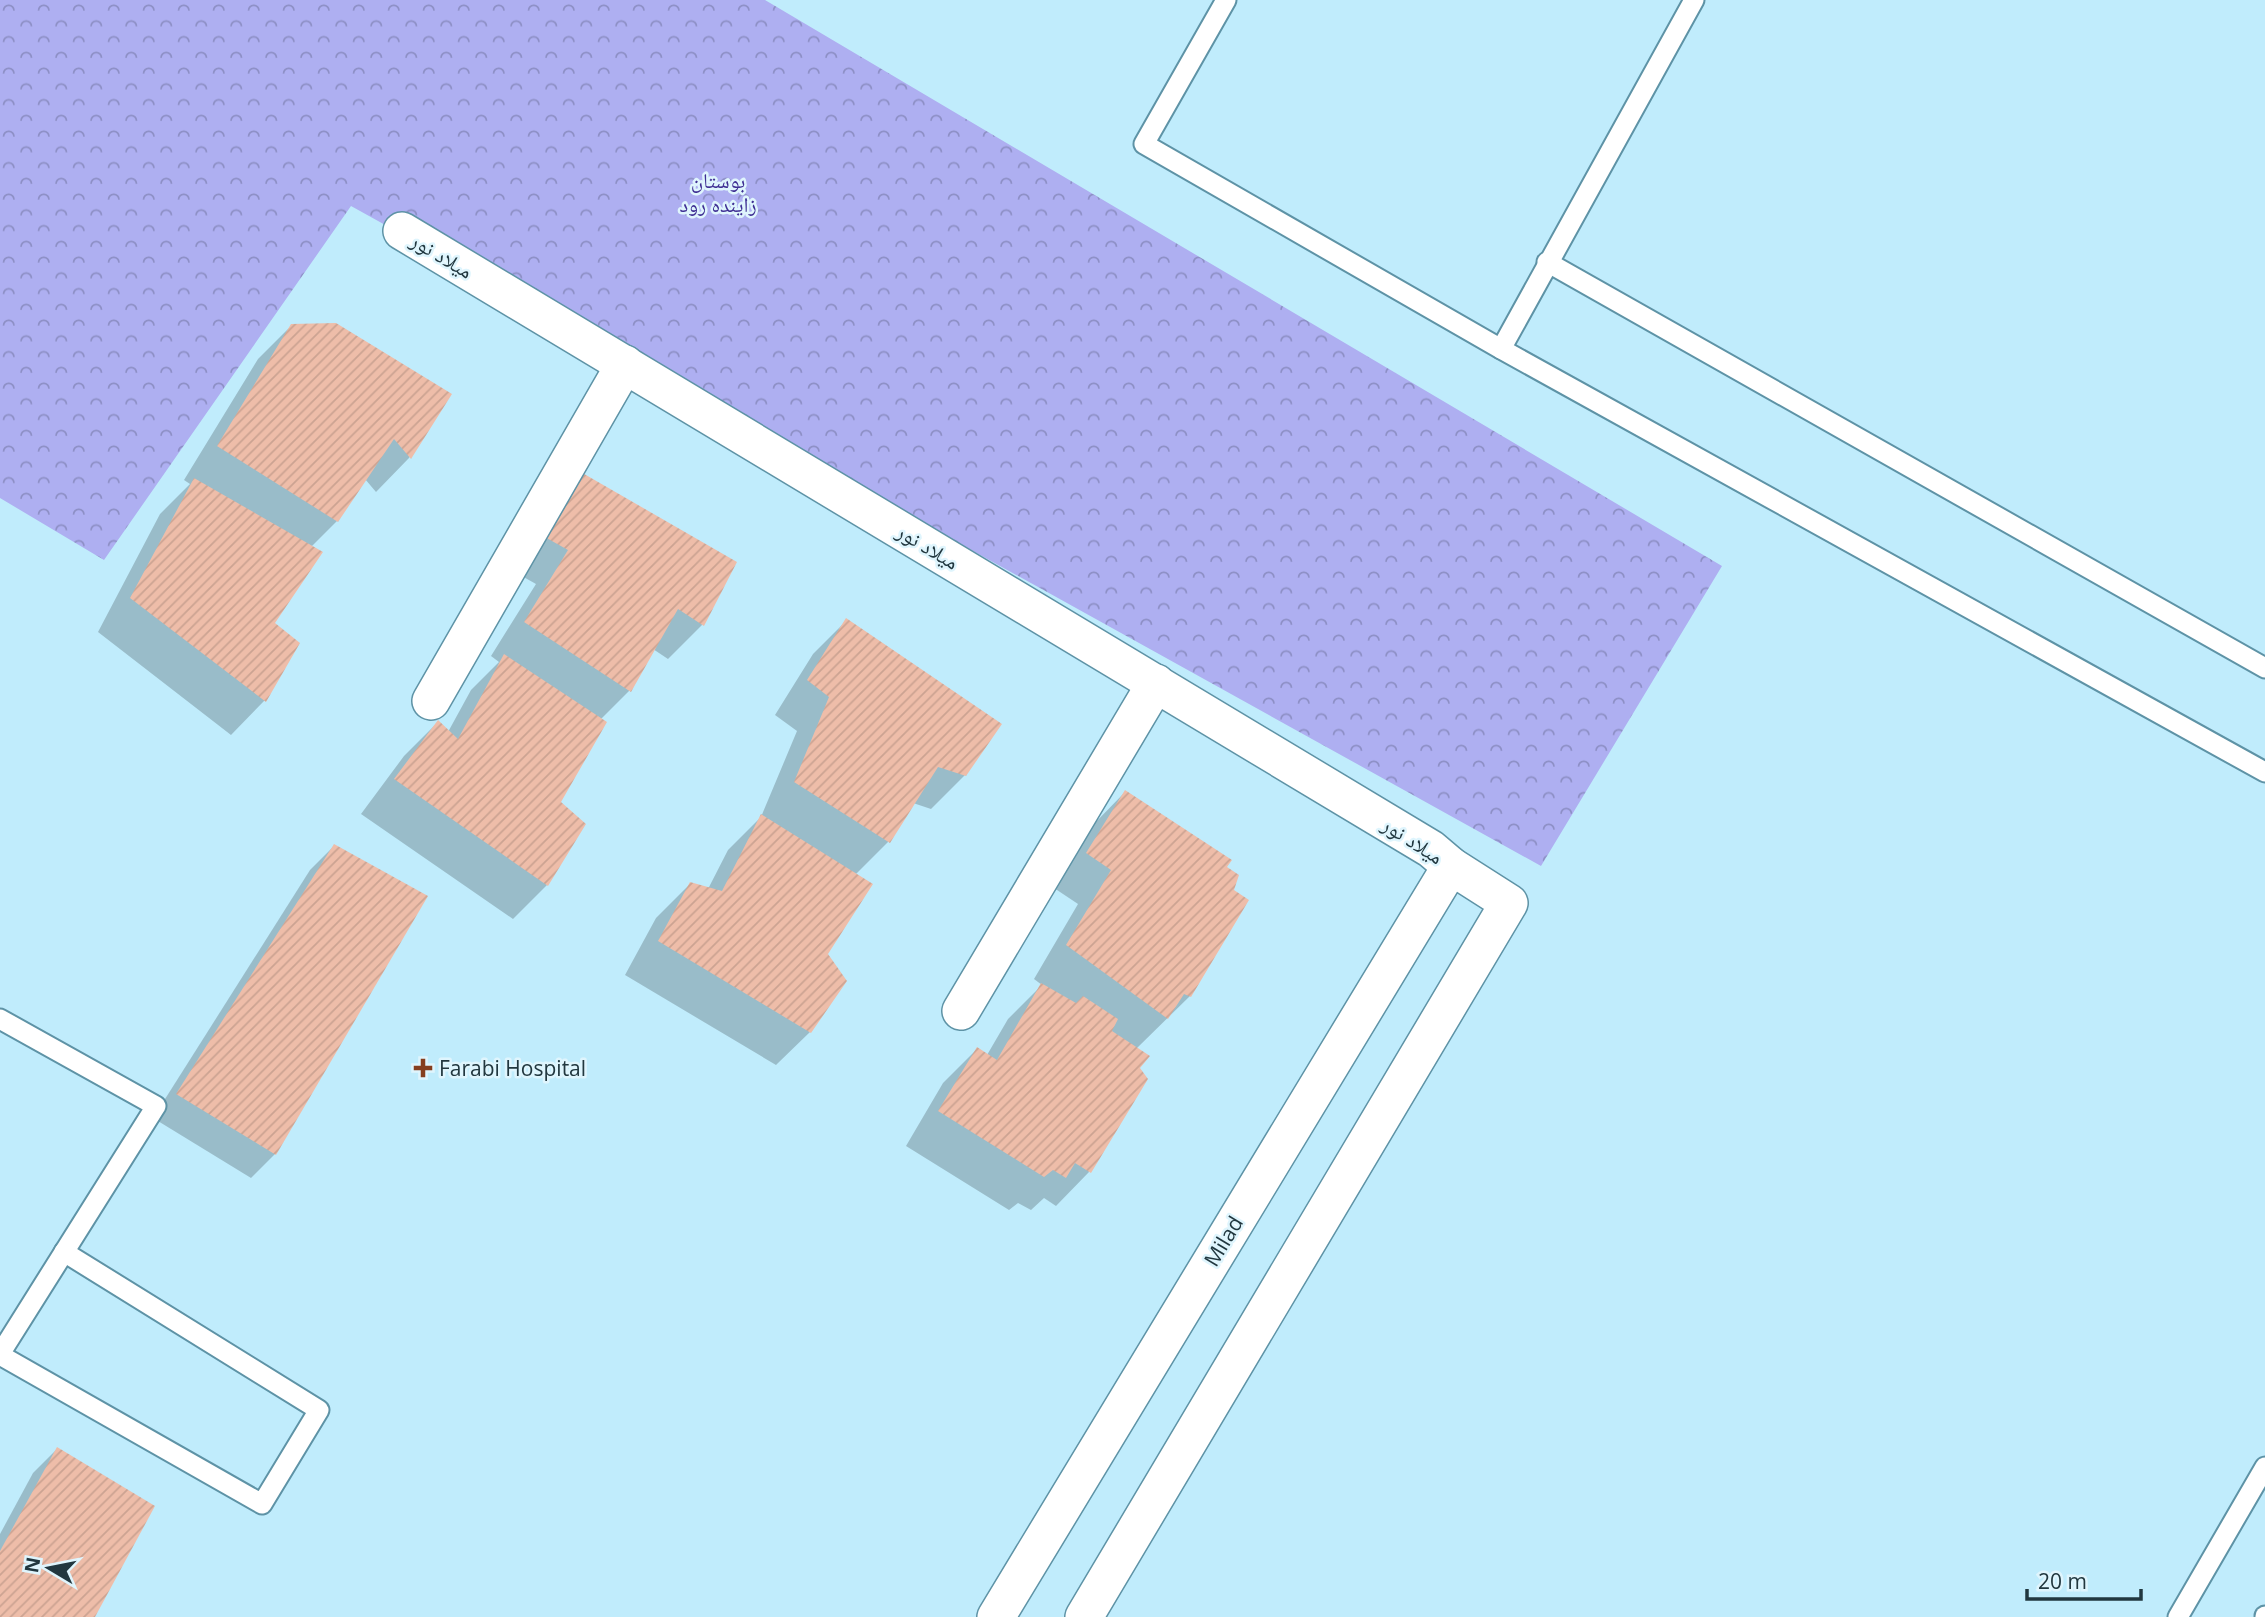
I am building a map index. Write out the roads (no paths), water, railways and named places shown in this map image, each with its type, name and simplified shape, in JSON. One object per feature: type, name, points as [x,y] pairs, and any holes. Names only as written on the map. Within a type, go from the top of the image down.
[{"type":"street","name":"میلاد نور","points":[[402,231],[1431,849],[1451,866],[1509,902],[1084,1617]]},
{"type":"street","points":[[431,701],[625,365]]},
{"type":"street","points":[[961,1011],[1156,683]]},
{"type":"street","name":"Milad","points":[[996,1617],[1451,866]]},
{"type":"lane","points":[[1226,0],[1144,144],[1502,349],[2265,772]]},
{"type":"lane","points":[[1502,349],[1694,0]]},
{"type":"lane","points":[[1548,262],[2265,668]]},
{"type":"lane","points":[[0,1019],[156,1106],[64,1252],[0,1354],[262,1504],[319,1410],[64,1252]]},
{"type":"lane","points":[[2178,1617],[2265,1467]]},
{"type":"place","name":"Farabi Hospital","points":[[423,1068]]},
{"type":"park label","name":"بوستان زاینده رود","points":[[718,192]]}]
